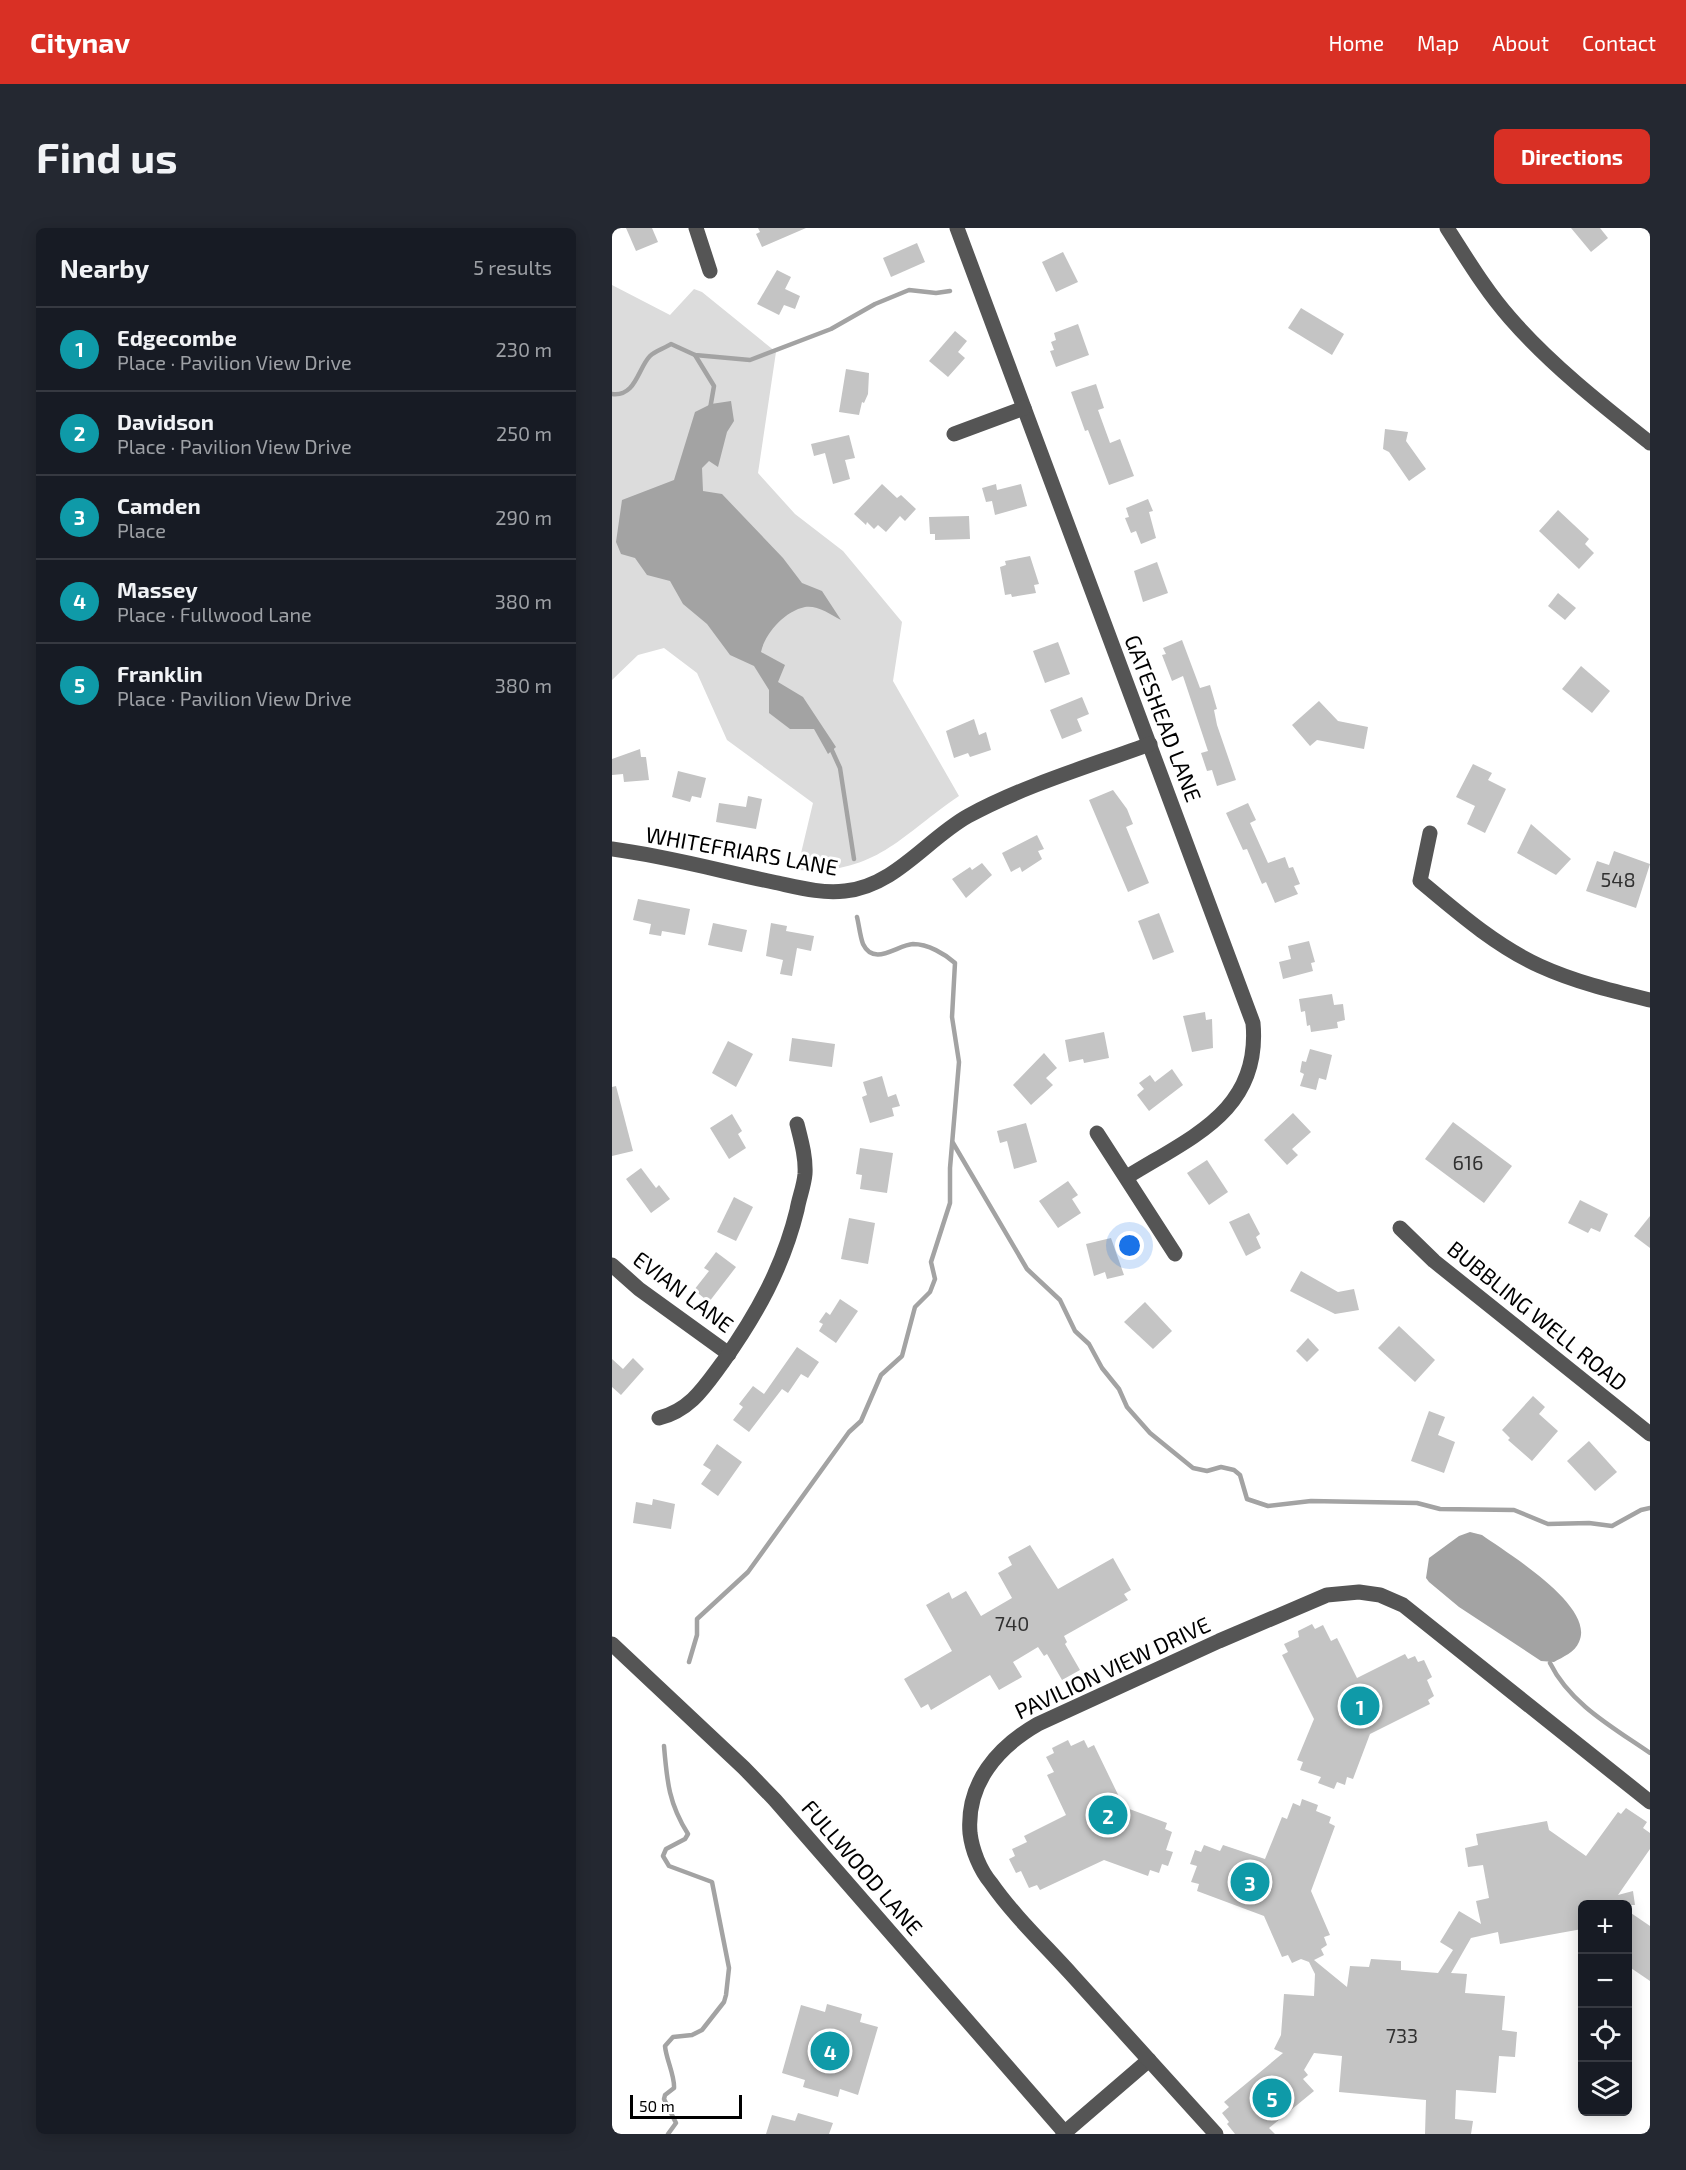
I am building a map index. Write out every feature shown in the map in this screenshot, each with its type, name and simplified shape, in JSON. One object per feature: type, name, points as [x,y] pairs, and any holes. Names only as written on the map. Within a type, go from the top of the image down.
[{"type":"street","points":[[696,228],[710,271]]},
{"type":"street","name":"GATESHEAD LANE","points":[[957,228],[1253,1023],[1254,1051],[1247,1080],[1234,1101],[1218,1119],[1128,1177]]},
{"type":"street","points":[[1447,228],[1476,274],[1512,320],[1557,364],[1650,443]]},
{"type":"street","points":[[954,434],[1024,408]]},
{"type":"street","name":"WHITEFRIARS LANE","points":[[612,849],[814,890],[855,890],[877,882],[897,870],[943,831],[979,811],[1150,744]]},
{"type":"street","points":[[1430,833],[1420,881],[1439,897],[1505,947],[1541,967],[1582,982],[1650,1000]]},
{"type":"street","points":[[659,1418],[679,1411],[690,1403],[729,1354],[759,1308],[790,1238],[805,1175],[804,1152],[797,1124]]},
{"type":"street","points":[[1097,1133],[1128,1177],[1175,1254]]},
{"type":"street","name":"BUBBLING WELL ROAD","points":[[1400,1228],[1434,1261],[1650,1434]]},
{"type":"street","name":"EVIAN LANE","points":[[612,1265],[639,1289],[729,1354]]},
{"type":"street","name":"PAVILION VIEW DRIVE","points":[[1216,2134],[990,1883],[976,1856],[970,1833],[976,1787],[990,1763],[1009,1742],[1038,1724],[1281,1614],[1327,1595],[1359,1592],[1393,1599],[1410,1611],[1650,1802]]},
{"type":"street","name":"FULLWOOD LANE","points":[[612,1644],[736,1760],[775,1800],[1064,2134]]},
{"type":"street","points":[[1064,2134],[1149,2060]]},
{"type":"shaded area","points":[[612,285],[670,315],[694,289],[702,292],[776,352],[758,473],[795,514],[843,551],[902,622],[893,681],[959,796],[886,850],[867,859],[847,866],[824,870],[797,870],[813,803],[727,740],[697,673],[664,648],[638,655],[612,680]]},
{"type":"shaded area","points":[[731,401],[734,421],[727,432],[718,467],[709,461],[702,468],[703,491],[722,494],[783,558],[802,583],[822,591],[841,620],[814,607],[798,609],[783,618],[771,630],[761,652],[785,665],[778,682],[803,697],[836,747],[828,754],[814,729],[790,729],[769,713],[769,690],[754,666],[730,655],[707,624],[683,604],[670,581],[647,575],[635,558],[621,554],[616,542],[622,500],[674,480],[695,412],[711,404]]},
{"type":"shaded area","points":[[1470,1532],[1482,1535],[1510,1554],[1562,1597],[1575,1613],[1581,1628],[1579,1642],[1572,1651],[1554,1662],[1541,1661],[1459,1607],[1429,1582],[1426,1578],[1429,1558],[1459,1536]]},
{"type":"building","points":[[626,228],[652,228],[658,242],[636,251]]},
{"type":"building","points":[[758,228],[806,228],[762,247],[756,234],[760,232]]},
{"type":"building","points":[[1571,228],[1600,228],[1608,238],[1591,252]]},
{"type":"building","points":[[917,243],[925,262],[891,277],[883,258]]},
{"type":"building","points":[[1063,252],[1078,282],[1056,292],[1042,262]]},
{"type":"building","points":[[777,270],[791,277],[785,289],[800,296],[795,309],[784,305],[779,315],[757,304]]},
{"type":"building","points":[[1301,308],[1344,334],[1332,355],[1288,328]]},
{"type":"building","points":[[1078,324],[1089,355],[1056,367],[1050,351],[1054,350],[1051,342],[1056,340],[1054,333]]},
{"type":"building","points":[[955,331],[967,341],[958,352],[965,358],[948,377],[929,361]]},
{"type":"building","points":[[846,369],[869,373],[868,394],[864,403],[862,402],[859,415],[839,412]]},
{"type":"building","points":[[1096,384],[1104,408],[1098,410],[1110,443],[1120,439],[1134,476],[1109,485],[1071,392]]},
{"type":"building","points":[[1385,429],[1408,432],[1406,441],[1426,469],[1409,481],[1389,452],[1383,449]]},
{"type":"building","points":[[849,435],[855,458],[845,460],[850,479],[833,484],[825,453],[814,456],[811,444]]},
{"type":"building","points":[[882,484],[897,498],[901,495],[916,509],[905,521],[900,516],[886,532],[878,525],[874,529],[867,522],[866,525],[854,514]]},
{"type":"building","points":[[996,484],[997,490],[1021,484],[1027,506],[995,515],[992,501],[986,502],[982,488]]},
{"type":"building","points":[[1148,499],[1153,511],[1149,512],[1156,538],[1141,544],[1136,531],[1131,533],[1125,518],[1129,517],[1126,508]]},
{"type":"building","points":[[1558,510],[1589,539],[1585,544],[1594,553],[1579,569],[1539,531]]},
{"type":"building","points":[[969,516],[970,539],[935,540],[935,534],[930,534],[929,517]]},
{"type":"building","points":[[1030,556],[1039,584],[1034,585],[1036,593],[1012,597],[1011,594],[1005,595],[1000,567],[1006,565],[1005,561]]},
{"type":"building","points":[[1157,562],[1168,593],[1143,602],[1134,571]]},
{"type":"building","points":[[1558,593],[1576,608],[1565,620],[1548,606]]},
{"type":"building","points":[[1182,640],[1200,688],[1210,685],[1217,709],[1214,710],[1217,725],[1236,780],[1217,786],[1212,770],[1207,771],[1201,753],[1208,751],[1183,676],[1172,681],[1162,655],[1166,654],[1163,648]]},
{"type":"building","points":[[1058,642],[1070,674],[1045,683],[1033,651]]},
{"type":"building","points":[[1581,666],[1610,691],[1592,713],[1562,689]]},
{"type":"building","points":[[1082,697],[1089,714],[1077,719],[1082,731],[1062,739],[1050,710]]},
{"type":"building","points":[[1319,701],[1338,721],[1368,727],[1364,749],[1317,740],[1310,746],[1292,725]]},
{"type":"building","points":[[974,719],[979,735],[986,732],[991,750],[970,757],[968,753],[954,758],[946,731]]},
{"type":"building","points":[[640,749],[641,757],[646,757],[649,780],[624,782],[623,774],[612,775],[612,759]]},
{"type":"building","points":[[1473,764],[1492,773],[1488,780],[1506,789],[1485,833],[1467,824],[1475,806],[1456,797]]},
{"type":"building","points":[[678,771],[706,778],[701,798],[692,796],[690,802],[672,797]]},
{"type":"building","points":[[1113,790],[1127,809],[1133,824],[1126,827],[1149,883],[1128,892],[1089,800]]},
{"type":"building","points":[[748,796],[762,799],[756,829],[716,822],[719,803],[746,807]]},
{"type":"building","points":[[1248,803],[1256,820],[1250,823],[1268,863],[1285,857],[1289,868],[1293,867],[1300,884],[1294,886],[1298,894],[1275,903],[1266,882],[1262,884],[1247,849],[1243,850],[1226,813]]},
{"type":"building","points":[[1531,824],[1571,859],[1556,875],[1517,853]]},
{"type":"building","points":[[1037,835],[1044,849],[1038,851],[1042,859],[1022,872],[1020,867],[1011,872],[1002,853]]},
{"type":"building","points":[[1614,851],[1650,864],[1636,908],[1586,891],[1597,861],[1609,865]]},
{"type":"building","points":[[982,863],[992,875],[966,898],[952,879],[970,867],[972,870]]},
{"type":"building","points":[[638,899],[690,909],[685,935],[662,931],[661,936],[649,934],[651,924],[633,920]]},
{"type":"building","points":[[1159,913],[1174,952],[1153,960],[1138,921]]},
{"type":"building","points":[[713,923],[747,930],[742,952],[708,945]]},
{"type":"building","points":[[771,923],[787,926],[786,931],[814,936],[811,951],[797,948],[792,976],[780,974],[783,960],[766,956]]},
{"type":"building","points":[[1309,941],[1315,962],[1311,963],[1313,971],[1283,979],[1279,962],[1291,959],[1288,946]]},
{"type":"building","points":[[1332,994],[1334,1005],[1343,1004],[1345,1020],[1337,1022],[1338,1028],[1311,1032],[1310,1025],[1307,1026],[1305,1011],[1301,1012],[1299,999]]},
{"type":"building","points":[[1205,1012],[1206,1020],[1212,1019],[1213,1048],[1192,1052],[1183,1016]]},
{"type":"building","points":[[1104,1032],[1109,1058],[1084,1063],[1083,1059],[1069,1062],[1065,1040]]},
{"type":"building","points":[[792,1038],[835,1044],[832,1067],[789,1061]]},
{"type":"building","points":[[728,1041],[753,1054],[736,1087],[712,1073]]},
{"type":"building","points":[[1310,1049],[1332,1055],[1326,1080],[1319,1078],[1316,1090],[1300,1086],[1304,1074],[1300,1072],[1302,1061],[1306,1062]]},
{"type":"building","points":[[1044,1053],[1057,1068],[1046,1078],[1053,1085],[1031,1105],[1013,1085]]},
{"type":"building","points":[[1172,1069],[1183,1085],[1149,1111],[1137,1095],[1144,1089],[1139,1083],[1150,1075],[1155,1082]]},
{"type":"building","points":[[882,1076],[888,1097],[896,1094],[900,1106],[892,1108],[894,1116],[870,1123],[862,1097],[867,1095],[863,1082]]},
{"type":"building","points":[[616,1086],[633,1151],[612,1156],[612,1087]]},
{"type":"building","points":[[1293,1113],[1311,1132],[1292,1149],[1298,1155],[1287,1165],[1264,1140]]},
{"type":"building","points":[[732,1114],[742,1131],[738,1134],[746,1148],[729,1159],[710,1128]]},
{"type":"building","points":[[1453,1122],[1512,1166],[1484,1203],[1425,1159]]},
{"type":"building","points":[[1026,1123],[1037,1162],[1014,1169],[1007,1141],[1000,1143],[997,1131]]},
{"type":"building","points":[[860,1148],[893,1153],[887,1193],[860,1189],[862,1175],[856,1174]]},
{"type":"building","points":[[1207,1160],[1228,1192],[1209,1205],[1187,1173]]},
{"type":"building","points":[[641,1168],[656,1188],[659,1185],[670,1199],[651,1213],[626,1179]]},
{"type":"building","points":[[1068,1181],[1078,1195],[1072,1199],[1081,1213],[1058,1228],[1039,1201]]},
{"type":"building","points":[[734,1197],[753,1207],[736,1241],[717,1232]]},
{"type":"building","points":[[1580,1200],[1608,1214],[1600,1232],[1591,1228],[1588,1233],[1568,1223]]},
{"type":"building","points":[[1249,1213],[1260,1234],[1256,1237],[1261,1248],[1246,1256],[1229,1222]]},
{"type":"building","points":[[1650,1216],[1650,1248],[1634,1236]]},
{"type":"building","points":[[849,1218],[875,1223],[868,1264],[841,1259]]},
{"type":"building","points":[[1111,1238],[1124,1275],[1107,1279],[1105,1272],[1094,1276],[1086,1244]]},
{"type":"building","points":[[716,1252],[736,1267],[709,1302],[694,1290],[709,1271],[704,1268]]},
{"type":"building","points":[[1301,1271],[1338,1292],[1354,1289],[1359,1310],[1335,1314],[1290,1291]]},
{"type":"building","points":[[840,1299],[858,1311],[836,1343],[819,1331],[823,1324],[819,1322],[826,1312],[830,1315]]},
{"type":"building","points":[[1145,1302],[1172,1331],[1153,1349],[1124,1322]]},
{"type":"building","points":[[1399,1326],[1435,1360],[1415,1382],[1378,1348]]},
{"type":"building","points":[[1308,1338],[1319,1350],[1307,1362],[1296,1351]]},
{"type":"building","points":[[797,1347],[819,1362],[808,1378],[801,1374],[788,1393],[782,1389],[749,1432],[733,1420],[743,1407],[739,1404],[753,1386],[764,1394]]},
{"type":"building","points":[[633,1358],[644,1369],[621,1395],[612,1387],[612,1359],[623,1369]]},
{"type":"building","points":[[1533,1396],[1545,1407],[1539,1414],[1558,1431],[1532,1461],[1508,1440],[1510,1438],[1502,1430]]},
{"type":"building","points":[[1429,1411],[1445,1417],[1438,1435],[1455,1442],[1444,1473],[1411,1461]]},
{"type":"building","points":[[1589,1441],[1617,1472],[1595,1491],[1567,1461]]},
{"type":"building","points":[[717,1444],[742,1462],[718,1496],[701,1484],[711,1470],[703,1465]]},
{"type":"building","points":[[653,1499],[675,1504],[671,1529],[633,1523],[636,1502],[652,1505]]},
{"type":"building","points":[[1030,1545],[1058,1589],[1113,1558],[1131,1590],[1124,1594],[1128,1600],[1064,1636],[1067,1642],[1065,1644],[1080,1670],[1062,1680],[1047,1654],[1044,1656],[1038,1647],[1013,1662],[1022,1677],[999,1690],[990,1675],[931,1710],[928,1704],[921,1708],[904,1679],[952,1651],[926,1605],[949,1592],[952,1599],[966,1591],[981,1616],[1012,1598],[998,1573],[1012,1565],[1008,1557]]},
{"type":"building","points":[[1312,1624],[1315,1629],[1323,1625],[1331,1641],[1337,1638],[1357,1678],[1405,1654],[1408,1659],[1415,1656],[1418,1662],[1424,1660],[1432,1677],[1427,1680],[1434,1696],[1428,1700],[1430,1704],[1370,1734],[1353,1779],[1347,1777],[1345,1785],[1337,1782],[1334,1789],[1318,1783],[1321,1777],[1300,1770],[1303,1762],[1297,1760],[1314,1719],[1282,1655],[1288,1652],[1284,1644],[1299,1637],[1298,1631]]},
{"type":"building","points":[[1068,1740],[1071,1746],[1084,1740],[1088,1748],[1094,1745],[1124,1807],[1167,1823],[1165,1829],[1172,1832],[1166,1850],[1173,1852],[1168,1866],[1162,1864],[1159,1873],[1150,1870],[1148,1876],[1104,1860],[1040,1890],[1037,1885],[1029,1888],[1021,1871],[1016,1873],[1009,1859],[1015,1856],[1012,1849],[1027,1842],[1024,1836],[1066,1815],[1047,1775],[1054,1772],[1046,1757],[1054,1753],[1052,1748]]},
{"type":"building","points":[[1302,1799],[1318,1805],[1316,1811],[1331,1817],[1329,1823],[1335,1826],[1311,1891],[1330,1935],[1324,1937],[1327,1945],[1321,1949],[1324,1955],[1314,1960],[1347,1987],[1350,1966],[1369,1967],[1371,1959],[1401,1961],[1401,1970],[1438,1973],[1453,1950],[1440,1942],[1459,1911],[1481,1924],[1476,1901],[1489,1898],[1483,1865],[1468,1867],[1465,1848],[1478,1845],[1476,1834],[1547,1821],[1549,1830],[1586,1856],[1618,1812],[1621,1814],[1626,1808],[1647,1822],[1643,1828],[1650,1833],[1650,1849],[1618,1895],[1633,1891],[1635,1905],[1632,1905],[1632,1900],[1578,1900],[1578,1930],[1500,1944],[1498,1932],[1471,1938],[1451,1973],[1467,1974],[1465,1993],[1505,1996],[1502,2030],[1517,2032],[1515,2057],[1499,2056],[1496,2093],[1456,2090],[1455,2119],[1473,2121],[1471,2134],[1425,2134],[1426,2100],[1339,2092],[1342,2056],[1314,2053],[1304,2070],[1308,2075],[1303,2079],[1314,2091],[1269,2128],[1275,2134],[1235,2134],[1227,2124],[1229,2122],[1222,2113],[1229,2107],[1224,2102],[1283,2053],[1274,2049],[1281,2035],[1284,1994],[1314,1996],[1315,1974],[1309,1962],[1301,1959],[1292,1963],[1288,1955],[1282,1957],[1264,1916],[1197,1891],[1199,1884],[1191,1882],[1197,1866],[1190,1864],[1195,1850],[1201,1852],[1204,1845],[1220,1851],[1223,1845],[1265,1859],[1282,1817],[1287,1819],[1293,1803],[1300,1806]]},
{"type":"building","points":[[1632,1914],[1650,1926],[1650,1981],[1632,1969]]},
{"type":"building","points":[[827,2004],[862,2014],[860,2022],[878,2027],[858,2095],[840,2089],[838,2097],[803,2087],[805,2080],[782,2073],[801,2005],[825,2012]]},
{"type":"building","points":[[798,2113],[833,2123],[829,2134],[766,2134],[772,2115],[795,2121]]},
{"type":"waterway","points":[[612,394],[626,391],[636,381],[650,356],[671,344],[695,355],[750,360],[831,329],[875,304],[909,290],[936,293],[950,291]]},
{"type":"waterway","points":[[695,355],[714,386],[710,409]]},
{"type":"waterway","points":[[830,746],[840,768],[854,859]]},
{"type":"waterway","points":[[689,1662],[697,1635],[697,1619],[748,1572],[849,1432],[861,1421],[881,1375],[902,1356],[915,1307],[930,1292],[935,1279],[931,1262],[950,1203],[950,1168],[959,1062],[952,1017],[955,963],[936,950],[919,944],[873,954],[863,944],[857,917]]},
{"type":"waterway","points":[[953,1143],[1027,1269],[1060,1300],[1075,1331],[1089,1344],[1102,1368],[1119,1389],[1127,1407],[1150,1433],[1193,1468],[1207,1471],[1221,1467],[1234,1470],[1240,1475],[1247,1499],[1268,1506],[1311,1501],[1417,1503],[1440,1509],[1514,1510],[1548,1524],[1589,1523],[1612,1526],[1641,1510],[1650,1508]]},
{"type":"waterway","points":[[1550,1663],[1569,1691],[1581,1703],[1650,1753]]},
{"type":"waterway","points":[[664,1746],[670,1792],[677,1813],[688,1834],[685,1839],[666,1849],[663,1856],[669,1866],[712,1882],[729,1968],[724,2002],[702,2030],[692,2035],[673,2037],[665,2046],[674,2088],[665,2095],[664,2099],[676,2123],[668,2134]]},
{"type":"place","name":"Edgecombe","points":[[1360,1706]]},
{"type":"place","name":"Davidson","points":[[1108,1815]]},
{"type":"place","name":"Camden","points":[[1250,1882]]},
{"type":"place","name":"Massey","points":[[830,2051]]},
{"type":"place","name":"Franklin","points":[[1272,2098]]}]
